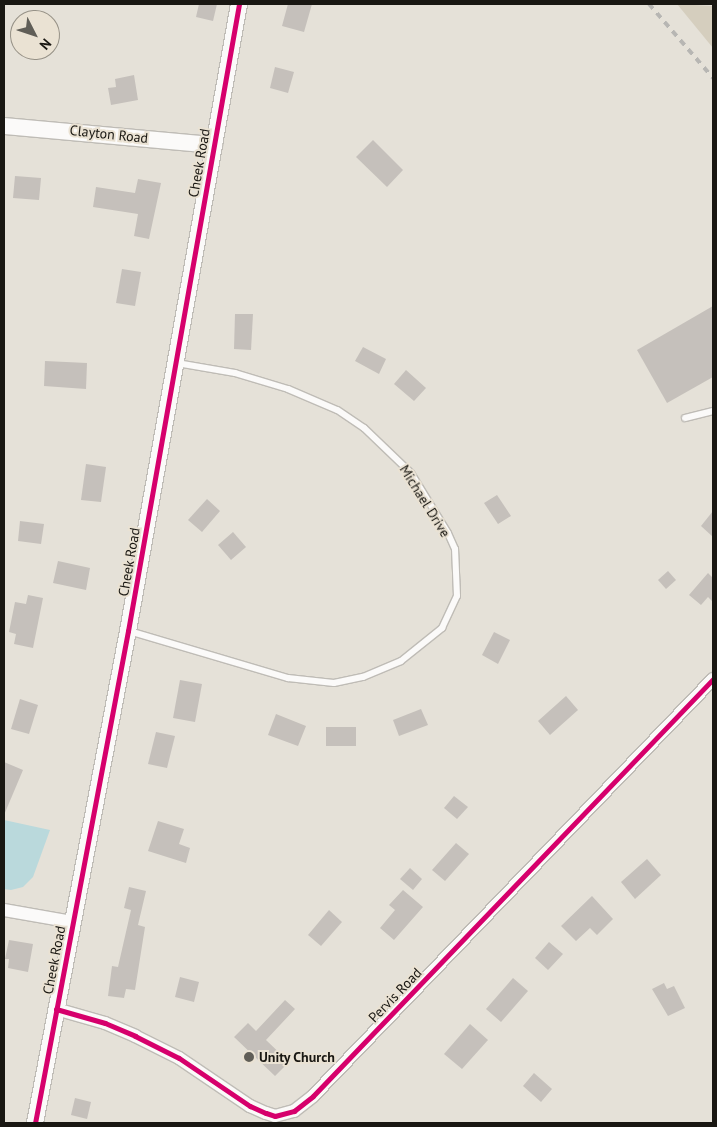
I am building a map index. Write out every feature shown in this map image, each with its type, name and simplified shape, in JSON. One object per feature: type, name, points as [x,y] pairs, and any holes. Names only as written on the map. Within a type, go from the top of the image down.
[{"type":"street","name":"Cheek Road","points":[[35,1123],[128,631],[240,4]]},
{"type":"street","name":"Clayton Road","points":[[4,126],[214,145]]},
{"type":"street","name":"Pervis Road","points":[[56,1009],[106,1023],[135,1036],[178,1058],[243,1102],[266,1113],[275,1116],[294,1111],[313,1096],[501,903],[713,679]]},
{"type":"street","points":[[4,910],[73,922]]},
{"type":"lane","name":"Michael Drive","points":[[128,631],[288,678],[334,683],[364,677],[401,661],[442,628],[457,596],[455,549],[448,534],[411,474],[364,428],[337,410],[288,389],[235,373],[177,363]]},
{"type":"lane","points":[[685,418],[713,410]]},
{"type":"shaded area","points":[[677,4],[713,6],[713,48]]},
{"type":"water","points":[[4,820],[50,830],[33,877],[23,887],[11,890],[4,889]]},
{"type":"building","points":[[199,4],[217,4],[213,21],[196,17]]},
{"type":"building","points":[[288,4],[312,4],[304,32],[282,26]]},
{"type":"building","points":[[275,67],[294,72],[288,93],[270,88]]},
{"type":"building","points":[[134,75],[138,100],[111,105],[108,88],[116,87],[115,79]]},
{"type":"building","points":[[373,140],[403,170],[387,187],[356,157]]},
{"type":"building","points":[[15,176],[41,178],[39,200],[13,198]]},
{"type":"building","points":[[138,179],[161,183],[149,239],[134,236],[138,214],[93,207],[96,187],[135,193]]},
{"type":"building","points":[[122,269],[141,272],[135,306],[116,303]]},
{"type":"building","points":[[713,306],[713,377],[667,403],[637,350]]},
{"type":"building","points":[[235,314],[253,314],[251,350],[234,349]]},
{"type":"building","points":[[363,347],[386,359],[379,374],[355,361]]},
{"type":"building","points":[[45,361],[87,363],[86,389],[44,386]]},
{"type":"building","points":[[406,370],[426,388],[414,401],[394,384]]},
{"type":"building","points":[[86,464],[106,467],[101,502],[81,500]]},
{"type":"building","points":[[497,495],[511,516],[498,524],[484,503]]},
{"type":"building","points":[[207,499],[220,511],[202,532],[188,520]]},
{"type":"building","points":[[713,511],[713,537],[701,526]]},
{"type":"building","points":[[20,521],[44,524],[41,544],[18,541]]},
{"type":"building","points":[[233,532],[246,547],[231,560],[218,545]]},
{"type":"building","points":[[58,561],[90,568],[86,590],[53,583]]},
{"type":"building","points":[[668,571],[676,580],[666,589],[658,580]]},
{"type":"building","points":[[708,573],[713,578],[713,602],[708,597],[701,605],[689,595]]},
{"type":"building","points":[[28,595],[43,598],[33,648],[14,644],[16,634],[9,632],[15,602],[26,604]]},
{"type":"building","points":[[494,632],[510,640],[498,664],[482,655]]},
{"type":"building","points":[[180,680],[202,684],[195,722],[173,718]]},
{"type":"building","points":[[566,696],[578,710],[550,735],[538,721]]},
{"type":"building","points":[[20,699],[38,705],[29,734],[11,729]]},
{"type":"building","points":[[421,709],[428,725],[399,736],[393,720]]},
{"type":"building","points":[[276,714],[306,726],[298,746],[268,735]]},
{"type":"building","points":[[326,727],[356,727],[356,746],[326,746]]},
{"type":"building","points":[[156,732],[175,736],[167,768],[148,764]]},
{"type":"building","points":[[4,762],[23,770],[4,815]]},
{"type":"building","points":[[454,796],[468,807],[457,819],[444,808]]},
{"type":"building","points":[[158,821],[184,829],[179,844],[190,848],[186,863],[148,851]]},
{"type":"building","points":[[456,843],[469,854],[445,881],[432,870]]},
{"type":"building","points":[[647,859],[661,875],[635,899],[621,882]]},
{"type":"building","points":[[410,868],[422,879],[413,890],[400,879]]},
{"type":"building","points":[[129,887],[146,891],[138,925],[145,927],[135,990],[126,989],[124,998],[108,996],[112,966],[118,967],[131,910],[124,908]]},
{"type":"building","points":[[403,890],[423,907],[394,940],[380,928],[395,910],[389,905]]},
{"type":"building","points":[[592,896],[613,919],[597,935],[590,928],[576,941],[561,926]]},
{"type":"building","points":[[329,910],[342,922],[321,946],[308,935]]},
{"type":"building","points":[[9,940],[33,944],[28,972],[8,968],[9,959],[5,959]]},
{"type":"building","points":[[549,942],[563,954],[548,970],[535,958]]},
{"type":"building","points":[[180,977],[199,982],[194,1002],[175,997]]},
{"type":"building","points":[[513,978],[528,991],[501,1022],[486,1009]]},
{"type":"building","points":[[664,983],[667,989],[674,986],[685,1008],[668,1016],[652,989]]},
{"type":"building","points":[[285,1000],[295,1009],[266,1040],[289,1062],[275,1076],[234,1037],[248,1023],[256,1031]]},
{"type":"building","points":[[470,1024],[488,1040],[462,1069],[444,1054]]},
{"type":"building","points":[[534,1073],[552,1089],[541,1102],[523,1086]]},
{"type":"building","points":[[75,1098],[91,1102],[87,1119],[71,1115]]},
{"type":"railway","points":[[649,4],[713,78]]},
{"type":"cycle path","points":[[35,1123],[128,631],[239,4]]},
{"type":"cycle path","points":[[56,1009],[105,1023],[135,1036],[179,1058],[250,1106],[266,1113],[275,1116],[294,1111],[313,1096],[713,679]]},
{"type":"place","name":"Unity Church","points":[[249,1057]]}]
